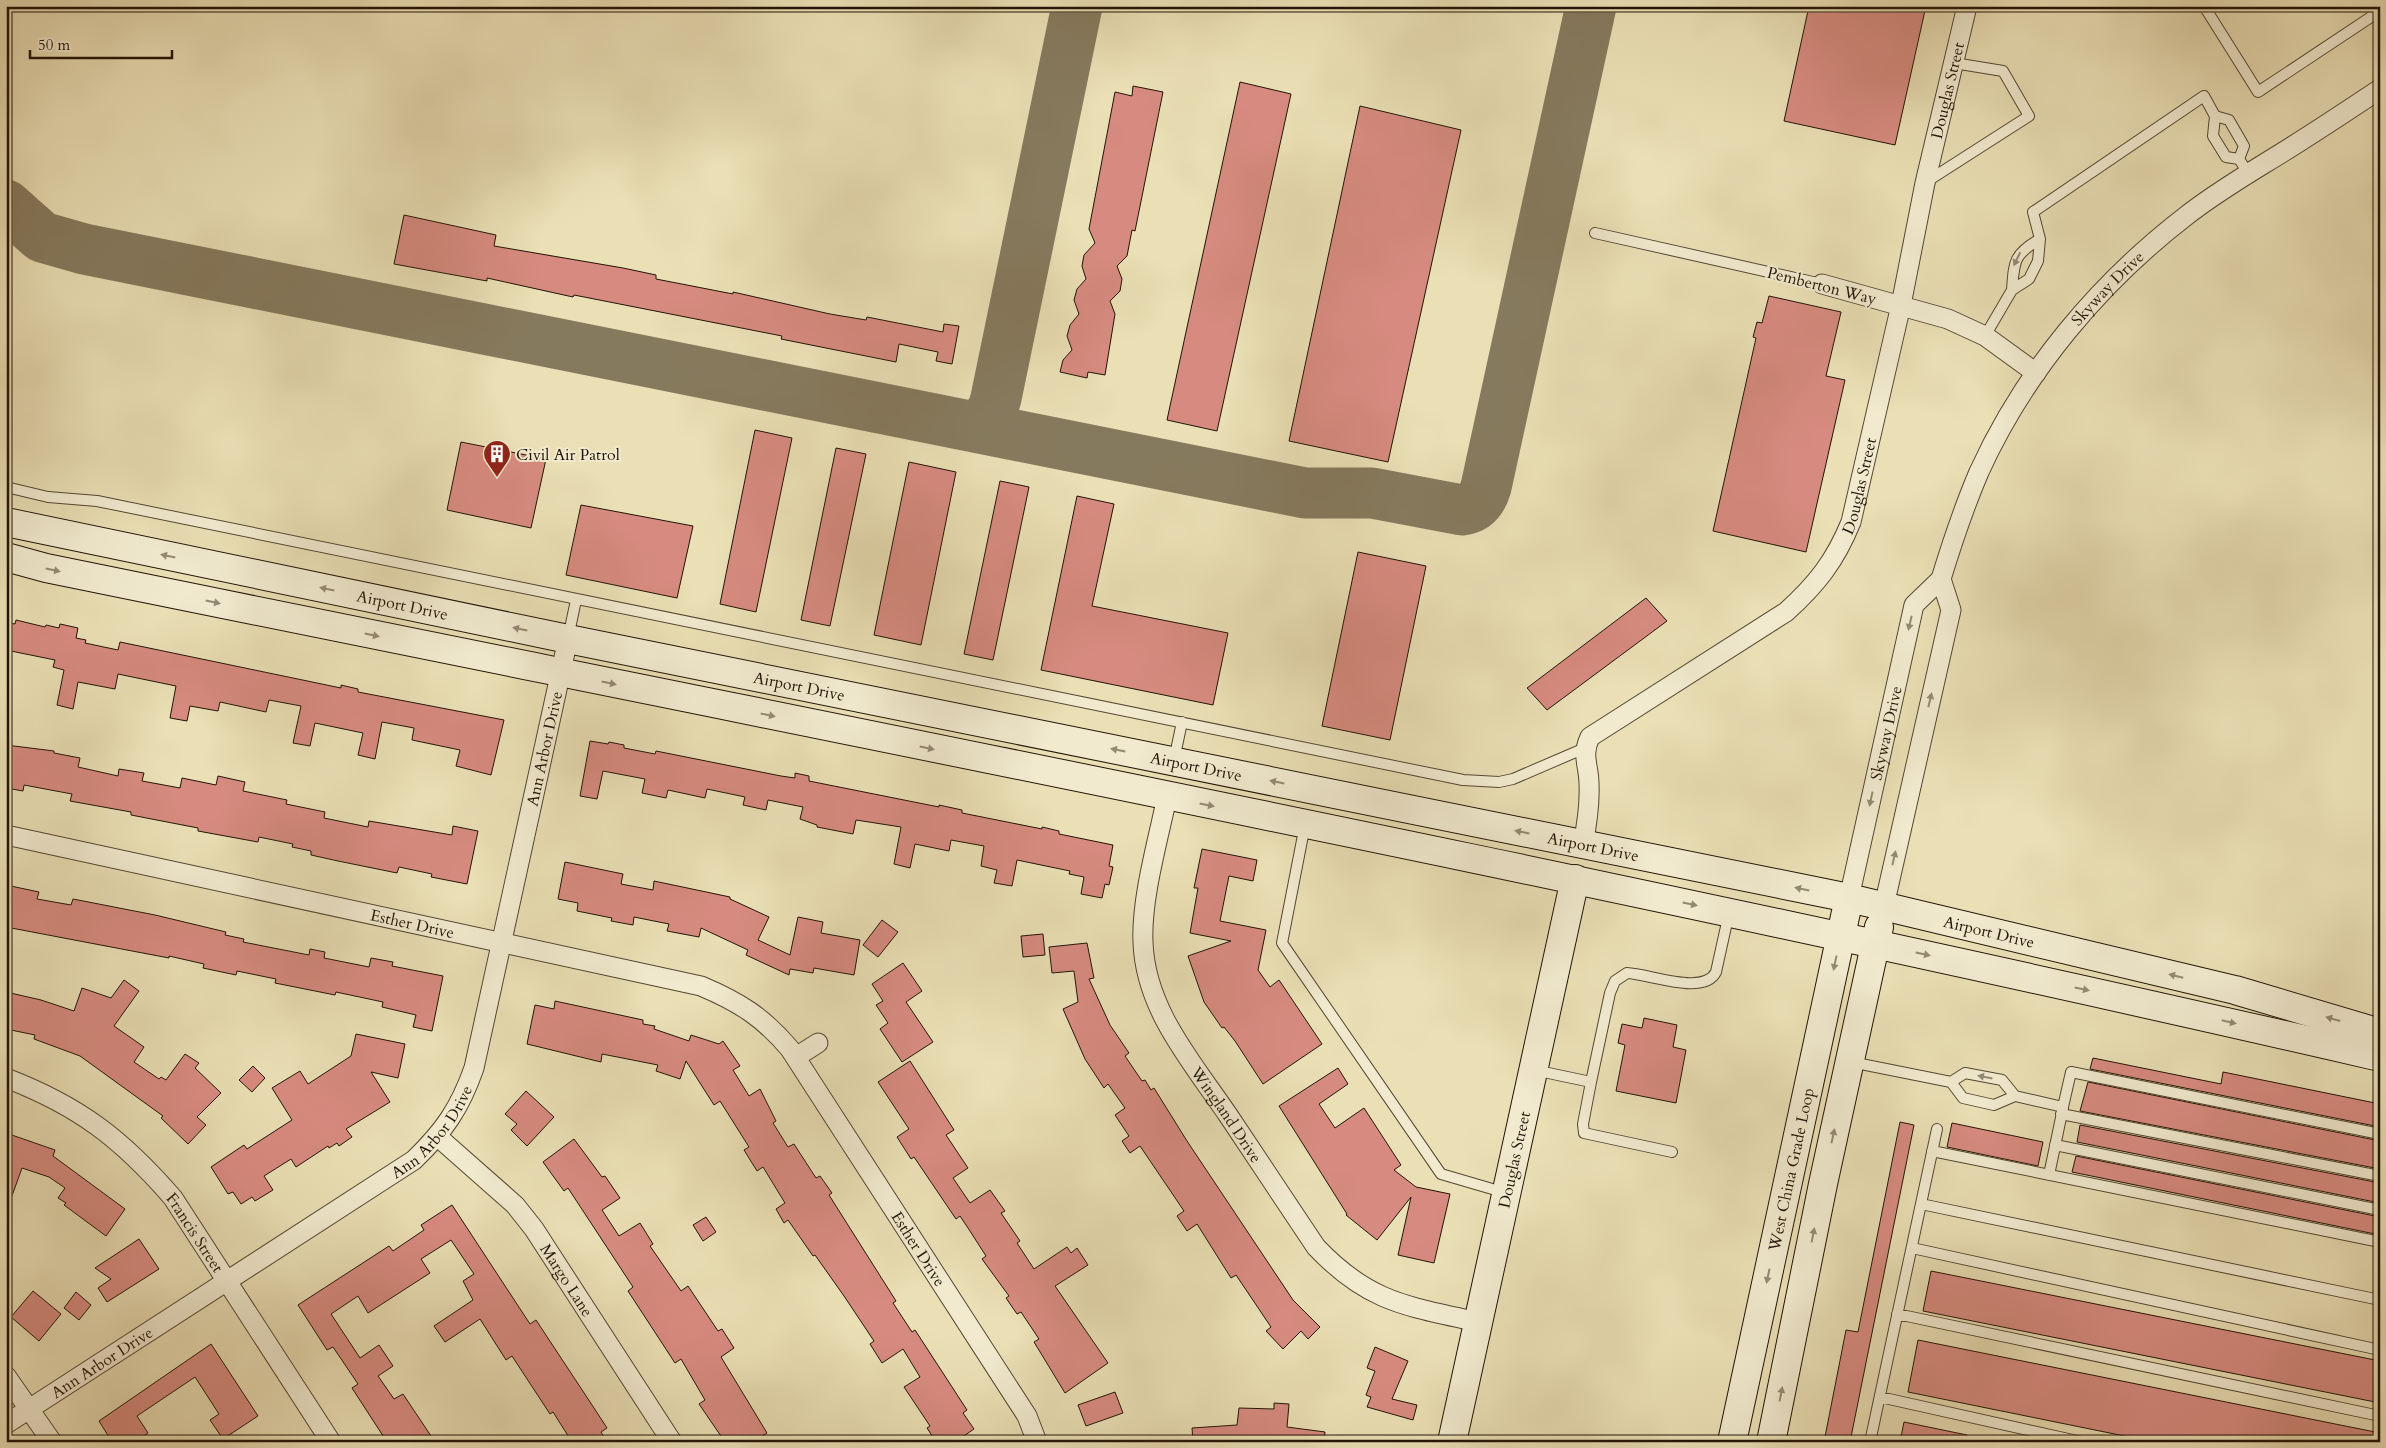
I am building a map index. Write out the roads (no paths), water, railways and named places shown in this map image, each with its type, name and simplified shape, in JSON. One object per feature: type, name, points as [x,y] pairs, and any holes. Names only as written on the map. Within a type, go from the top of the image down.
[{"type":"main road","name":"Airport Drive","points":[[6,522],[568,639],[1850,898],[2235,990],[2380,1032]]},
{"type":"main road","points":[[6,557],[46,568],[1575,879],[1841,936],[2380,1057]]},
{"type":"main road","points":[[1166,796],[1176,786],[1188,783],[1296,804],[1385,804]]},
{"type":"main road","name":"Douglas Street","points":[[1452,1442],[1575,879]]},
{"type":"main road","name":"West China Grade Loop","points":[[1732,1442],[1850,898]]},
{"type":"main road","name":"West China Grade Loop","points":[[1771,1442],[1884,906]]},
{"type":"street","name":"Douglas Street","points":[[1585,748],[1590,738],[1599,730],[1786,612],[1808,593],[1827,570],[1841,547],[1851,522],[1901,304],[1925,183],[1967,6]]},
{"type":"street","name":"Skyway Drive","points":[[1850,898],[1914,604],[1941,579],[1958,525],[1979,472],[2000,432],[2036,373],[2079,318],[2121,272],[2243,166],[2380,89]]},
{"type":"street","name":"Pemberton Way","points":[[1822,284],[1901,304],[1948,319],[1984,336],[2036,373]]},
{"type":"street","points":[[1884,906],[1951,610],[1941,579]]},
{"type":"street","name":"Ann Arbor Drive","points":[[6,1424],[414,1160],[438,1137],[458,1108],[474,1068],[568,639]]},
{"type":"street","points":[[1583,844],[1589,816],[1585,748]]},
{"type":"street","name":"Wingland Drive","points":[[1166,796],[1144,914],[1143,941],[1145,965],[1151,990],[1167,1024],[1316,1247],[1337,1269],[1357,1284],[1383,1298],[1409,1307],[1478,1322]]},
{"type":"street","name":"Esther Drive","points":[[6,835],[701,986],[729,997],[751,1011],[772,1028],[796,1058],[1027,1416],[1037,1442]]},
{"type":"street","points":[[796,1058],[818,1043]]},
{"type":"street","name":"Francis Street","points":[[6,1078],[43,1092],[80,1112],[114,1137],[139,1160],[173,1198],[331,1442]]},
{"type":"street","name":"Margo Lane","points":[[438,1137],[515,1205],[534,1228],[672,1442]]},
{"type":"street","points":[[6,1376],[52,1442]]},
{"type":"lane","points":[[2204,6],[2258,92],[2380,11]]},
{"type":"lane","points":[[1925,183],[2029,116],[2003,71],[1954,62]]},
{"type":"lane","points":[[1984,336],[2012,290],[2029,278],[2038,261],[2040,239],[2033,212],[2204,96],[2215,116],[2213,136],[2226,157],[2243,166],[2244,146],[2229,120],[2215,116]]},
{"type":"lane","name":"Pemberton Way","points":[[1595,232],[1822,284]]},
{"type":"lane","points":[[2012,290],[2014,262],[2022,249],[2040,239]]},
{"type":"lane","points":[[6,487],[48,497],[97,501],[1463,780],[1499,782],[1513,779],[1585,748]]},
{"type":"lane","points":[[568,639],[576,600]]},
{"type":"lane","points":[[1173,761],[1182,722]]},
{"type":"lane","points":[[1305,824],[1282,943],[1441,1174],[1507,1193]]},
{"type":"lane","points":[[1672,1152],[1584,1133],[1583,1124],[1610,993],[1615,981],[1627,973],[1693,984],[1713,978],[1716,972],[1729,912]]},
{"type":"lane","points":[[1850,1062],[1952,1082],[1963,1098],[1994,1105],[2015,1096]]},
{"type":"lane","points":[[1534,1070],[1591,1082]]},
{"type":"lane","points":[[2049,1175],[2071,1072],[2380,1134]]},
{"type":"lane","points":[[1952,1082],[1965,1073],[2002,1080],[2015,1096],[2062,1110],[2380,1176]]},
{"type":"lane","points":[[1870,1442],[1937,1129]]},
{"type":"lane","points":[[2055,1145],[2380,1210]]},
{"type":"lane","points":[[1932,1151],[2380,1242]]},
{"type":"lane","points":[[1921,1204],[2380,1300]]},
{"type":"lane","points":[[1912,1248],[2380,1350]]},
{"type":"lane","points":[[1897,1314],[2380,1416]]},
{"type":"lane","points":[[1880,1397],[2082,1442]]},
{"type":"place","name":"Civil Air Patrol","points":[[497,478]]}]
